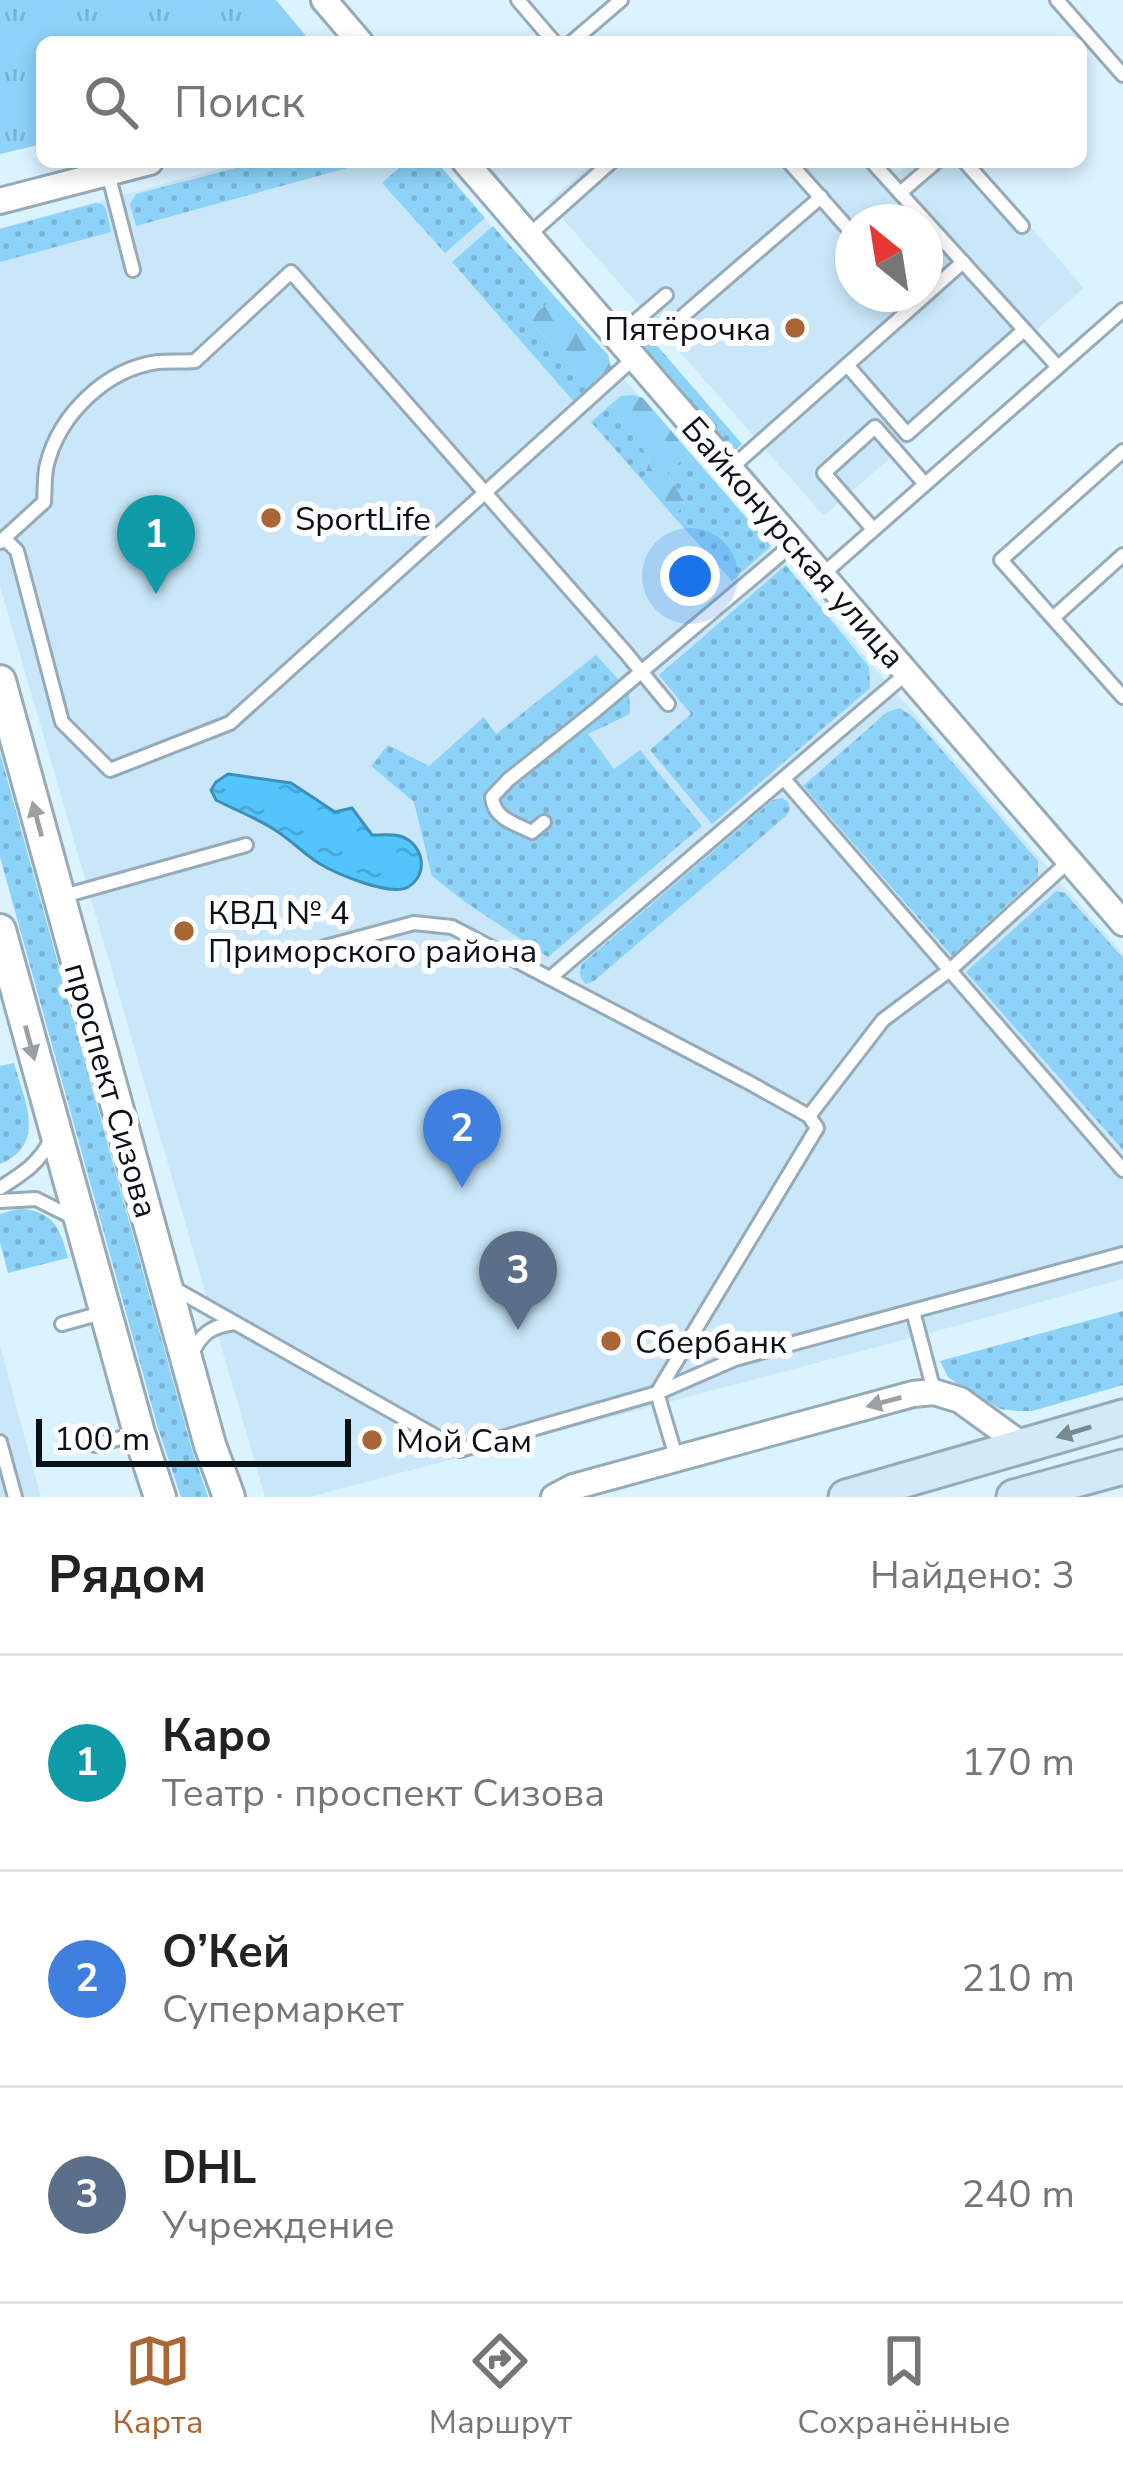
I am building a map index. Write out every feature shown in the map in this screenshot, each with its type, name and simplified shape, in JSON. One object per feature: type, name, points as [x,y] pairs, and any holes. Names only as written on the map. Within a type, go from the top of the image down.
[{"type":"main road","points":[[846,1497],[1123,1417]]},
{"type":"main road","points":[[1014,1497],[1112,1473]]},
{"type":"street","points":[[324,0],[355,36]]},
{"type":"street","points":[[0,201],[127,168]]},
{"type":"street","name":"Байконурская улица","points":[[470,168],[1123,923]]},
{"type":"street","name":"проспект Сизова","points":[[0,681],[229,1497]]},
{"type":"street","name":"проспект Сизова","points":[[0,930],[160,1497]]},
{"type":"street","points":[[554,1497],[573,1487],[913,1394],[934,1392],[960,1400],[1025,1447]]},
{"type":"lane","points":[[518,0],[549,36]]},
{"type":"lane","points":[[579,36],[621,0]]},
{"type":"lane","points":[[1058,0],[1123,75]]},
{"type":"lane","points":[[529,236],[604,168]]},
{"type":"lane","points":[[795,168],[835,214]]},
{"type":"lane","points":[[877,168],[1058,367]]},
{"type":"lane","points":[[900,193],[929,168]]},
{"type":"lane","points":[[970,168],[1022,226]]},
{"type":"lane","points":[[108,173],[133,270]]},
{"type":"lane","points":[[684,315],[820,197]]},
{"type":"lane","points":[[943,276],[962,262]]},
{"type":"lane","points":[[634,358],[485,492],[230,723],[110,770],[62,722],[17,551],[3,540],[44,502],[46,466],[60,430],[81,403],[118,374],[156,362],[196,362],[291,272],[485,492],[642,671],[668,704]]},
{"type":"lane","points":[[616,338],[666,295]]},
{"type":"lane","points":[[821,574],[1123,310]]},
{"type":"lane","points":[[730,469],[848,364],[898,312]]},
{"type":"lane","points":[[848,364],[907,434],[1024,330]]},
{"type":"lane","points":[[873,529],[824,472],[875,428],[925,484]]},
{"type":"lane","points":[[1123,451],[1001,560],[1123,697]]},
{"type":"lane","points":[[544,822],[532,832],[500,817],[492,797],[794,543]]},
{"type":"lane","points":[[1054,617],[1123,555]]},
{"type":"lane","points":[[550,978],[907,673]]},
{"type":"lane","points":[[784,778],[1123,1170]]},
{"type":"lane","points":[[59,898],[246,845]]},
{"type":"lane","points":[[808,1116],[883,1020],[950,970],[1070,861]]},
{"type":"lane","points":[[325,947],[414,923],[452,927],[808,1116],[817,1128],[657,1393],[676,1460]]},
{"type":"lane","points":[[0,1188],[28,1171],[55,1132]]},
{"type":"lane","points":[[0,1201],[36,1199],[67,1212],[81,1224]]},
{"type":"lane","points":[[166,1284],[460,1450],[657,1393],[734,1359],[1123,1255]]},
{"type":"lane","points":[[913,1311],[934,1392]]},
{"type":"lane","points":[[62,1324],[106,1312]]},
{"type":"lane","points":[[188,1362],[197,1341],[210,1328],[236,1323]]},
{"type":"lane","points":[[95,1445],[139,1433]]},
{"type":"lane","points":[[0,1442],[15,1497]]},
{"type":"shaded area","points":[[223,168],[441,168],[1123,954],[1123,1279],[309,1497],[265,1497],[0,586],[0,228]]},
{"type":"shaded area","points":[[587,168],[892,168],[897,174],[904,168],[979,168],[1084,288],[824,516],[548,202]]},
{"type":"shaded area","points":[[0,1346],[41,1497],[0,1497]]},
{"type":"green space","points":[[0,0],[276,0],[306,36],[36,36],[36,145],[0,154]]},
{"type":"green space","points":[[236,168],[347,168],[136,226],[130,204],[136,194]]},
{"type":"green space","points":[[399,168],[442,168],[485,218],[445,253],[382,183]]},
{"type":"green space","points":[[96,203],[106,209],[111,232],[0,262],[0,229]]},
{"type":"green space","points":[[493,226],[555,297],[529,319],[591,390],[576,404],[452,262]]},
{"type":"green space","points":[[555,297],[608,355],[611,368],[591,390],[529,319]]},
{"type":"green space","points":[[647,334],[742,444],[734,451],[639,341]]},
{"type":"green space","points":[[621,396],[643,398],[690,453],[667,473],[685,503],[674,517],[643,481],[650,458],[609,406]]},
{"type":"green space","points":[[609,406],[650,458],[643,481],[591,422]]},
{"type":"green space","points":[[690,453],[771,546],[732,581],[674,517],[685,503],[667,473]]},
{"type":"green space","points":[[786,565],[869,667],[870,688],[712,824],[650,750],[691,714],[659,675]]},
{"type":"green space","points":[[596,655],[629,691],[630,714],[588,734],[614,769],[640,750],[702,826],[548,957],[432,876],[414,802],[371,766],[388,745],[429,766],[484,717],[496,734]]},
{"type":"green space","points":[[900,708],[913,717],[1038,861],[1038,876],[952,956],[803,786],[887,712]]},
{"type":"green space","points":[[0,753],[208,1497],[181,1497],[158,1428],[0,857]]},
{"type":"green space","points":[[782,798],[790,809],[786,816],[594,981],[584,982],[582,964],[773,800]]},
{"type":"green space","points":[[1056,891],[1065,893],[1123,958],[1123,1150],[966,972]]},
{"type":"green space","points":[[14,1063],[27,1106],[28,1133],[15,1156],[0,1164],[0,1066]]},
{"type":"green space","points":[[21,1208],[54,1223],[68,1258],[8,1273],[0,1242],[0,1214]]},
{"type":"green space","points":[[1123,1311],[1123,1385],[1032,1411],[1000,1409],[948,1377],[940,1361]]},
{"type":"water","points":[[228,774],[291,783],[335,812],[352,808],[372,835],[400,836],[414,845],[421,859],[419,875],[408,887],[389,889],[328,868],[268,826],[216,800],[211,790]]},
{"type":"place","name":"Пятёрочка","points":[[795,328]]},
{"type":"place","name":"SportLife","points":[[271,518]]},
{"type":"place","name":"Каро","points":[[156,594]]},
{"type":"place","name":"КВД № 4 Приморского района","points":[[184,931]]},
{"type":"place","name":"О’Кей","points":[[462,1188]]},
{"type":"place","name":"DHL","points":[[518,1330]]},
{"type":"place","name":"Сбербанк","points":[[611,1341]]},
{"type":"place","name":"Мой Сам","points":[[372,1440]]}]
